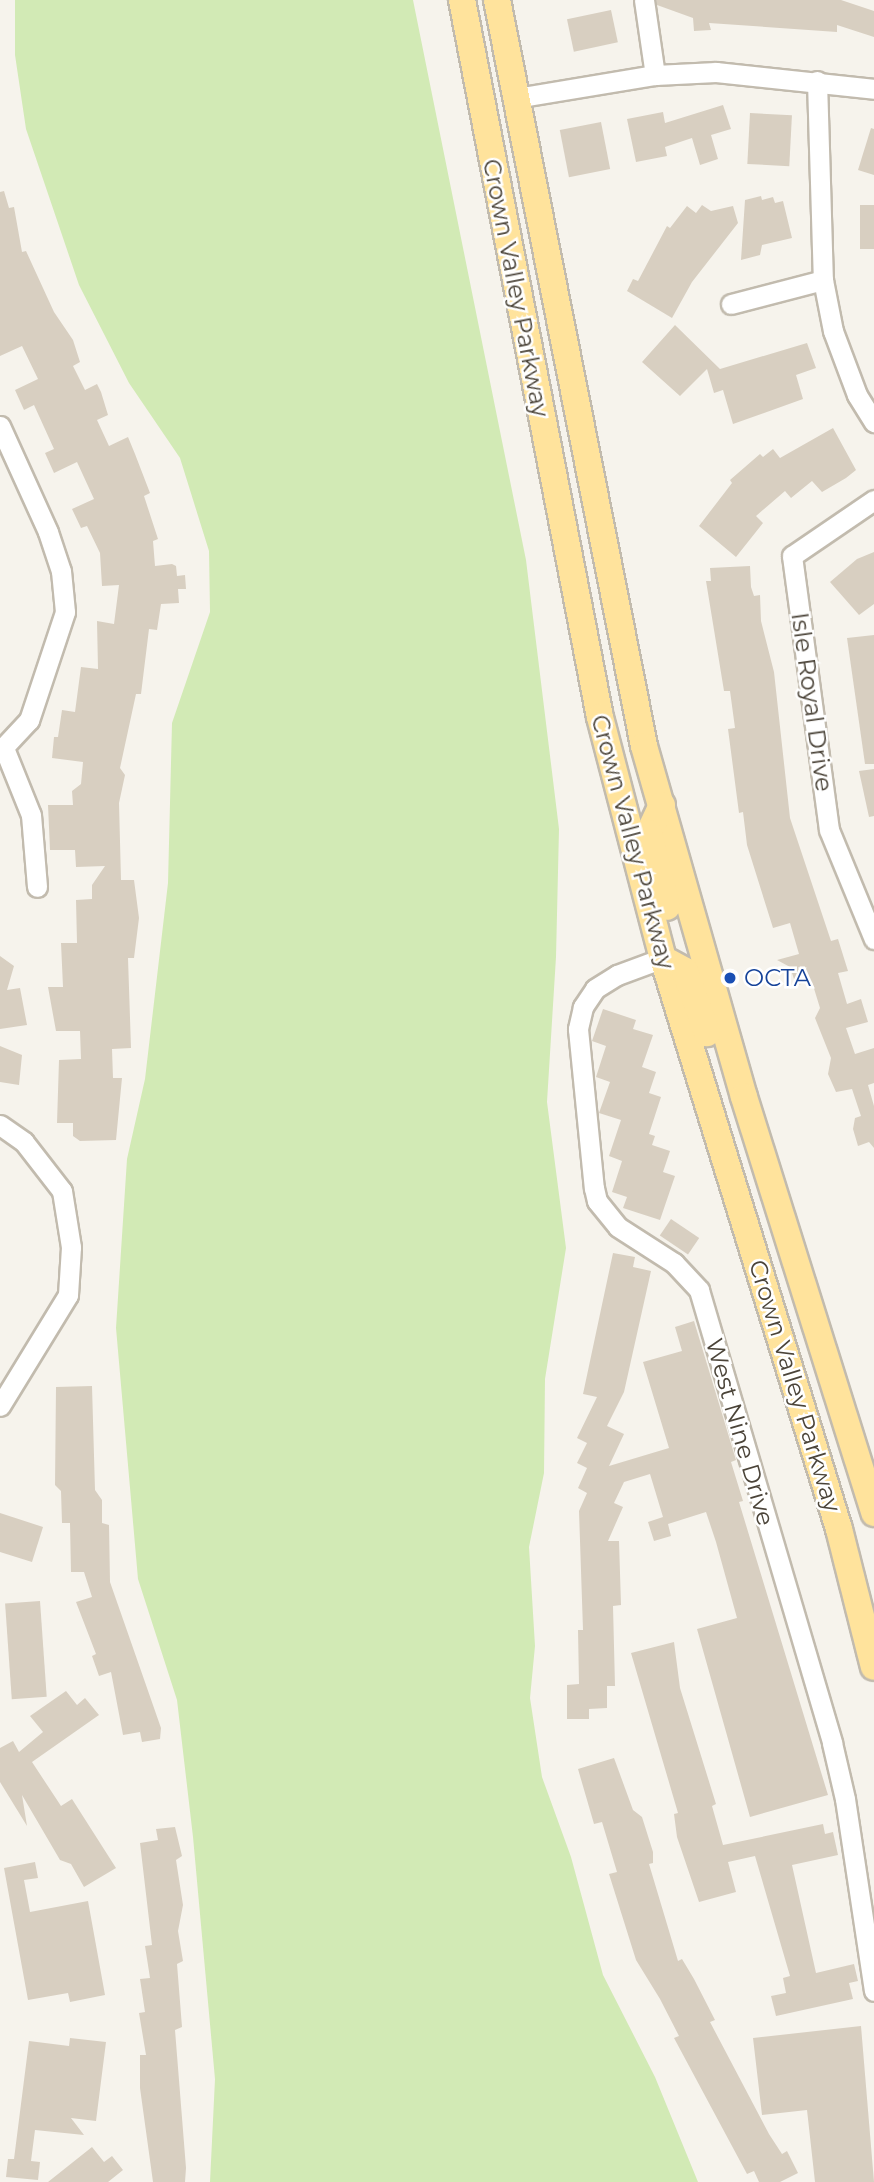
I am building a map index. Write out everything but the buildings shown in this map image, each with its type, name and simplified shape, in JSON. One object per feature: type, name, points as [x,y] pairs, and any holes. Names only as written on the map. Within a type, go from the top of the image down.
[{"type":"main road","name":"Crown Valley Parkway","points":[[462,0],[586,658],[663,958],[839,1529],[874,1667]]},
{"type":"main road","points":[[476,0],[488,73],[516,98],[502,131],[511,179],[499,202]]},
{"type":"main road","name":"Crown Valley Parkway","points":[[497,0],[618,632],[662,805],[744,1097],[874,1513]]},
{"type":"main road","points":[[662,805],[649,833],[674,934],[663,958],[685,971],[723,1085],[744,1097]]},
{"type":"street","points":[[644,0],[654,75]]},
{"type":"street","points":[[516,98],[654,75],[716,72],[874,89]]},
{"type":"street","points":[[817,81],[823,280],[833,331],[857,395],[874,422]]},
{"type":"street","points":[[731,304],[823,280]]},
{"type":"street","points":[[0,426],[48,532],[61,571],[65,612],[29,720],[2,750],[31,815],[37,887]]},
{"type":"street","name":"Isle Royal Drive","points":[[874,500],[792,556],[829,830],[874,939]]},
{"type":"street","name":"West Nine Drive","points":[[663,958],[617,975],[595,989],[583,1007],[579,1029],[594,1188],[602,1208],[618,1227],[674,1264],[699,1290],[832,1743],[845,1799],[874,1991]]},
{"type":"street","points":[[0,1125],[24,1142],[62,1191],[71,1247],[68,1295],[0,1406]]},
{"type":"green space","points":[[15,0],[413,0],[526,560],[559,829],[556,957],[547,1102],[566,1248],[545,1379],[544,1473],[529,1547],[535,1646],[530,1698],[542,1777],[571,1857],[603,1975],[655,2077],[698,2182],[210,2182],[215,2079],[193,1837],[177,1700],[138,1579],[116,1328],[127,1159],[145,1079],[168,883],[172,723],[210,612],[209,551],[180,458],[129,383],[79,285],[26,129],[15,55]]},
{"type":"place","name":"OCTA","points":[[730,978]]}]
